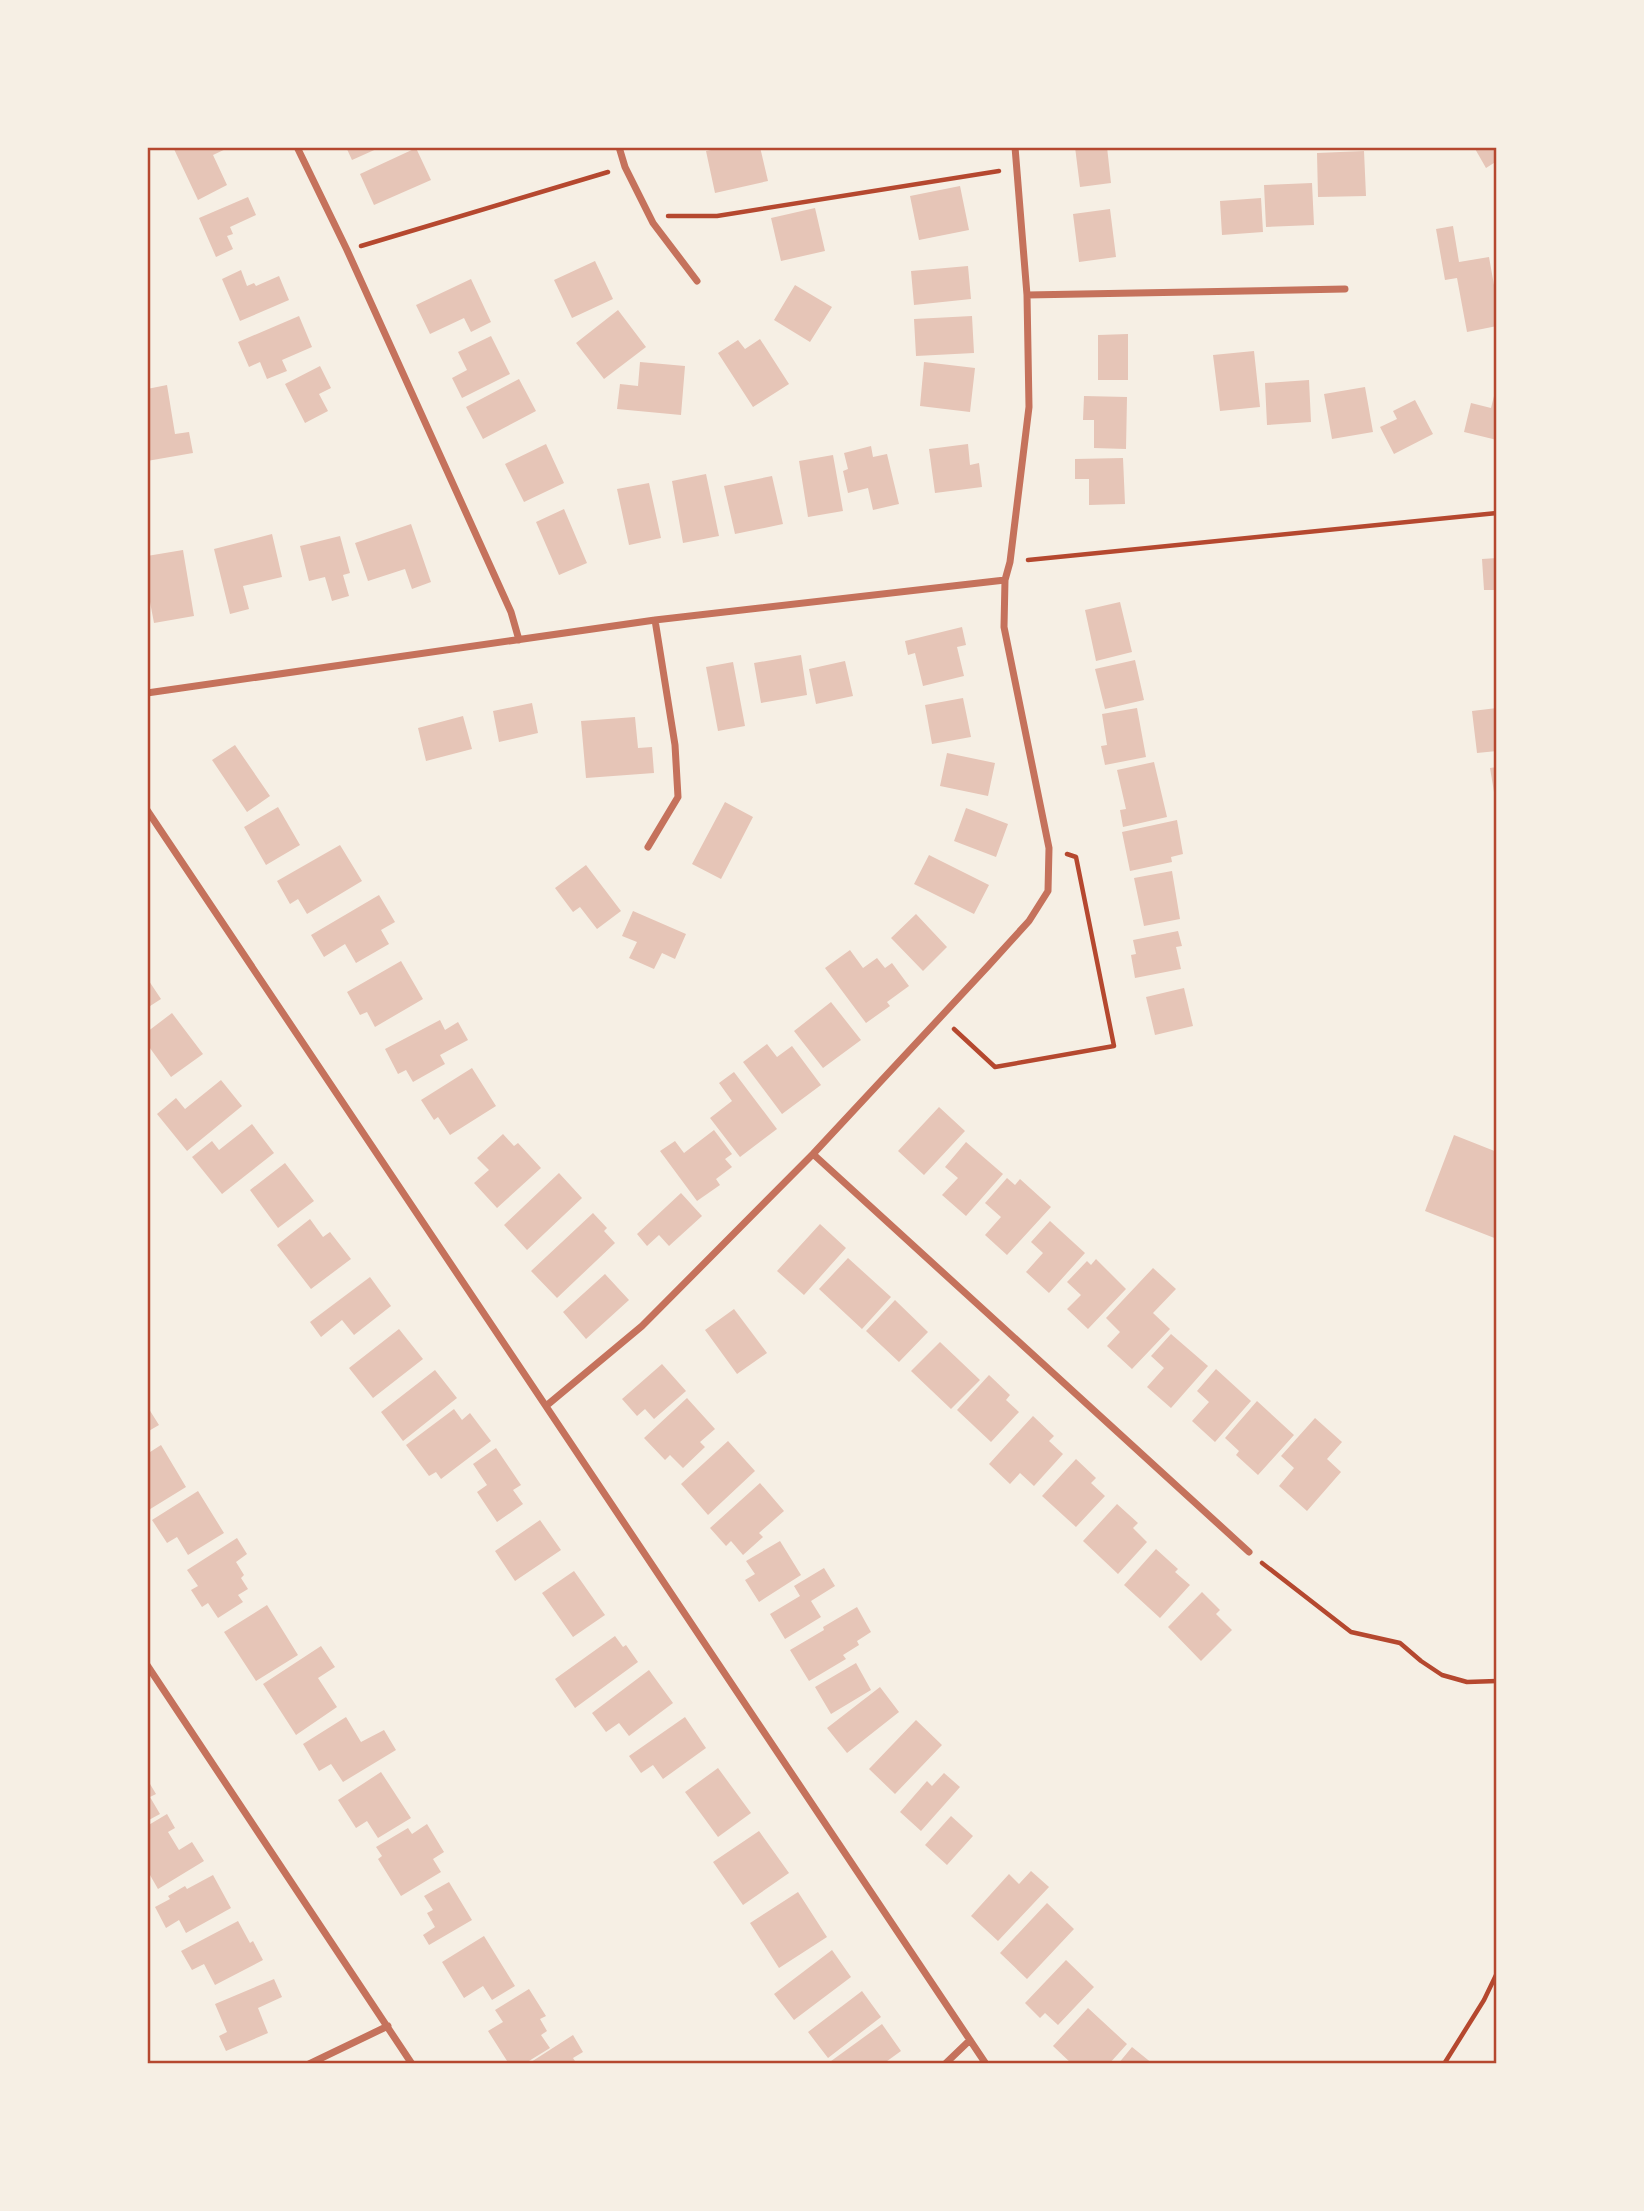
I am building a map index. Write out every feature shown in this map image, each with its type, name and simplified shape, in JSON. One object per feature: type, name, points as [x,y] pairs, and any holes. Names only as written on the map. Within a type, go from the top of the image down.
[{"type":"street","points":[[297,147],[347,250],[511,612],[519,640]]},
{"type":"street","points":[[619,147],[625,167],[653,223],[697,281]]},
{"type":"street","points":[[546,1406],[642,1326],[813,1154],[1029,921],[1048,891],[1049,848],[1004,627],[1005,580],[1010,562],[1030,407],[1027,295],[1015,147]]},
{"type":"street","points":[[1027,295],[1345,289]]},
{"type":"street","points":[[147,693],[655,620],[1005,580]]},
{"type":"street","points":[[648,847],[678,797],[675,745],[655,620]]},
{"type":"street","points":[[147,810],[986,2064]]},
{"type":"street","points":[[813,1154],[1249,1552]]},
{"type":"street","points":[[147,1665],[412,2064]]},
{"type":"street","points":[[309,2064],[388,2026]]},
{"type":"street","points":[[945,2064],[970,2040]]},
{"type":"path","points":[[347,250],[625,167]]},
{"type":"path","points":[[649,215],[717,216],[1017,168]]},
{"type":"path","points":[[1010,562],[1497,513]]},
{"type":"path","points":[[941,1017],[995,1067],[1114,1046],[1076,857],[1049,848]]},
{"type":"path","points":[[1249,1552],[1351,1632],[1400,1643],[1442,1675],[1467,1682],[1497,1681]]},
{"type":"path","points":[[1444,2064],[1484,2000],[1497,1973]]},
{"type":"building","points":[[173,147],[230,147],[213,155],[227,185],[198,200]]},
{"type":"building","points":[[346,147],[381,147],[352,160]]},
{"type":"building","points":[[726,147],[760,147],[768,181],[715,193],[706,151]]},
{"type":"building","points":[[1075,147],[1107,147],[1111,183],[1080,187]]},
{"type":"building","points":[[1474,147],[1497,147],[1497,161],[1486,168]]},
{"type":"building","points":[[416,148],[431,180],[374,205],[360,174]]},
{"type":"building","points":[[1364,151],[1366,196],[1318,197],[1317,153]]},
{"type":"building","points":[[1312,183],[1314,225],[1266,227],[1264,185]]},
{"type":"building","points":[[960,186],[969,230],[919,240],[910,196]]},
{"type":"building","points":[[248,197],[256,215],[230,227],[233,234],[227,236],[233,249],[216,257],[199,218]]},
{"type":"building","points":[[1261,198],[1263,232],[1222,235],[1220,201]]},
{"type":"building","points":[[815,208],[825,251],[781,261],[771,218]]},
{"type":"building","points":[[1110,209],[1116,257],[1079,262],[1073,214]]},
{"type":"building","points":[[1453,226],[1459,262],[1489,257],[1497,302],[1497,326],[1467,332],[1457,278],[1445,280],[1436,229]]},
{"type":"building","points":[[595,261],[613,299],[572,318],[554,280]]},
{"type":"building","points":[[968,266],[971,299],[914,305],[911,271]]},
{"type":"building","points":[[241,270],[247,286],[254,283],[256,286],[279,276],[289,300],[240,321],[222,279]]},
{"type":"building","points":[[471,279],[491,322],[471,332],[464,318],[430,334],[416,305]]},
{"type":"building","points":[[795,285],[832,307],[810,342],[774,320]]},
{"type":"building","points":[[618,310],[646,347],[604,379],[576,343]]},
{"type":"building","points":[[299,316],[312,347],[282,360],[287,371],[267,379],[260,362],[249,367],[238,342]]},
{"type":"building","points":[[972,316],[974,353],[916,356],[914,319]]},
{"type":"building","points":[[1128,334],[1128,380],[1098,380],[1098,335]]},
{"type":"building","points":[[491,336],[510,374],[462,398],[452,378],[467,370],[458,352]]},
{"type":"building","points":[[760,339],[789,384],[753,407],[718,353],[738,340],[745,349]]},
{"type":"building","points":[[1254,351],[1260,407],[1220,411],[1213,355]]},
{"type":"building","points":[[640,362],[685,366],[681,415],[617,409],[620,384],[638,386]]},
{"type":"building","points":[[924,362],[975,368],[970,412],[920,406]]},
{"type":"building","points":[[320,366],[331,388],[319,394],[328,411],[305,423],[285,384]]},
{"type":"building","points":[[519,379],[536,411],[483,439],[466,407]]},
{"type":"building","points":[[1309,380],[1311,422],[1267,425],[1265,383]]},
{"type":"building","points":[[167,385],[175,434],[189,432],[193,453],[147,461],[147,389]]},
{"type":"building","points":[[1365,387],[1373,432],[1332,439],[1324,394]]},
{"type":"building","points":[[1496,388],[1497,440],[1464,432],[1471,403],[1491,408]]},
{"type":"building","points":[[1084,396],[1127,397],[1126,449],[1094,448],[1094,420],[1083,420]]},
{"type":"building","points":[[1415,400],[1433,434],[1394,454],[1380,427],[1397,419],[1393,411]]},
{"type":"building","points":[[546,444],[564,483],[524,502],[505,464]]},
{"type":"building","points":[[968,444],[970,465],[979,463],[982,487],[935,493],[929,449]]},
{"type":"building","points":[[871,446],[873,457],[887,454],[899,504],[873,510],[868,488],[848,493],[843,471],[848,469],[844,453]]},
{"type":"building","points":[[833,455],[843,511],[808,517],[799,461]]},
{"type":"building","points":[[1123,458],[1125,504],[1089,505],[1089,479],[1075,479],[1075,459]]},
{"type":"building","points":[[706,474],[719,536],[683,543],[672,481]]},
{"type":"building","points":[[772,476],[783,524],[735,534],[724,486]]},
{"type":"building","points":[[649,483],[661,538],[629,545],[617,489]]},
{"type":"building","points":[[564,509],[587,563],[559,575],[536,522]]},
{"type":"building","points":[[411,524],[431,582],[412,589],[405,569],[368,581],[355,543]]},
{"type":"building","points":[[272,534],[282,577],[243,586],[249,609],[230,614],[214,549]]},
{"type":"building","points":[[340,536],[350,573],[343,575],[349,596],[332,601],[325,577],[309,581],[300,546]]},
{"type":"building","points":[[183,550],[194,616],[154,623],[147,586],[147,556]]},
{"type":"building","points":[[1497,558],[1497,590],[1484,590],[1482,559]]},
{"type":"building","points":[[1120,602],[1132,652],[1096,661],[1085,610]]},
{"type":"building","points":[[962,627],[966,645],[957,647],[964,676],[923,686],[915,653],[908,655],[905,641]]},
{"type":"building","points":[[801,655],[807,695],[761,703],[754,663]]},
{"type":"building","points":[[1135,660],[1144,700],[1105,709],[1095,669]]},
{"type":"building","points":[[845,661],[853,696],[816,704],[809,669]]},
{"type":"building","points":[[733,662],[745,726],[718,731],[706,667]]},
{"type":"building","points":[[963,698],[971,737],[932,744],[925,705]]},
{"type":"building","points":[[532,703],[538,733],[499,742],[493,711]]},
{"type":"building","points":[[1137,708],[1146,757],[1105,765],[1101,746],[1107,745],[1102,714]]},
{"type":"building","points":[[1497,708],[1497,751],[1477,753],[1472,711]]},
{"type":"building","points":[[463,716],[472,749],[426,761],[418,728]]},
{"type":"building","points":[[635,717],[638,748],[652,747],[654,773],[586,778],[581,721]]},
{"type":"building","points":[[235,745],[270,796],[247,812],[212,760]]},
{"type":"building","points":[[947,753],[995,763],[988,796],[940,786]]},
{"type":"building","points":[[1154,762],[1167,817],[1123,827],[1120,810],[1126,809],[1117,770]]},
{"type":"building","points":[[1497,767],[1497,804],[1496,804],[1490,768]]},
{"type":"building","points":[[725,802],[753,817],[721,879],[692,864]]},
{"type":"building","points":[[278,807],[300,845],[266,865],[244,827]]},
{"type":"building","points":[[966,808],[1008,824],[996,857],[954,841]]},
{"type":"building","points":[[1177,820],[1183,854],[1171,857],[1172,862],[1130,871],[1122,832]]},
{"type":"building","points":[[340,845],[362,881],[307,914],[298,899],[290,904],[277,881]]},
{"type":"building","points":[[929,855],[989,885],[974,914],[914,884]]},
{"type":"building","points":[[586,865],[621,911],[597,929],[580,907],[573,912],[555,888]]},
{"type":"building","points":[[1172,871],[1180,919],[1144,926],[1134,878]]},
{"type":"building","points":[[379,895],[395,922],[381,930],[389,944],[356,963],[345,944],[324,957],[311,935]]},
{"type":"building","points":[[633,911],[686,934],[675,959],[662,953],[654,969],[629,958],[637,942],[622,936]]},
{"type":"building","points":[[916,914],[947,947],[923,971],[891,938]]},
{"type":"building","points":[[1178,931],[1182,946],[1176,947],[1181,969],[1135,978],[1131,955],[1136,954],[1133,940]]},
{"type":"building","points":[[850,950],[863,968],[877,958],[885,968],[892,963],[909,986],[887,1002],[890,1006],[866,1023],[825,968]]},
{"type":"building","points":[[401,961],[423,999],[375,1027],[367,1012],[360,1015],[347,992]]},
{"type":"building","points":[[147,978],[161,999],[147,1008]]},
{"type":"building","points":[[1184,988],[1193,1026],[1155,1035],[1146,997]]},
{"type":"building","points":[[831,1002],[861,1040],[823,1068],[794,1031]]},
{"type":"building","points":[[172,1013],[203,1054],[171,1077],[147,1044],[147,1032]]},
{"type":"building","points":[[440,1020],[445,1030],[458,1022],[468,1040],[440,1055],[445,1064],[413,1082],[406,1070],[398,1074],[385,1049]]},
{"type":"building","points":[[767,1044],[777,1057],[792,1046],[821,1085],[782,1114],[743,1062]]},
{"type":"building","points":[[472,1068],[496,1106],[450,1135],[438,1117],[434,1120],[421,1100]]},
{"type":"building","points":[[734,1072],[777,1129],[740,1157],[710,1118],[732,1101],[719,1083]]},
{"type":"building","points":[[221,1080],[242,1106],[187,1151],[157,1114],[176,1098],[185,1109]]},
{"type":"building","points":[[939,1107],[965,1131],[924,1175],[898,1151]]},
{"type":"building","points":[[252,1124],[274,1153],[222,1194],[192,1157],[212,1141],[219,1150]]},
{"type":"building","points":[[714,1130],[732,1154],[725,1159],[732,1167],[716,1179],[720,1185],[697,1201],[660,1151],[675,1141],[684,1153]]},
{"type":"building","points":[[503,1134],[514,1146],[518,1143],[541,1168],[497,1208],[474,1183],[489,1170],[477,1158]]},
{"type":"building","points":[[1454,1135],[1497,1152],[1497,1239],[1425,1211]]},
{"type":"building","points":[[966,1142],[1003,1174],[966,1216],[942,1195],[958,1178],[945,1167]]},
{"type":"building","points":[[285,1163],[314,1201],[278,1228],[250,1190]]},
{"type":"building","points":[[559,1173],[582,1198],[527,1250],[504,1225]]},
{"type":"building","points":[[1007,1178],[1015,1185],[1020,1179],[1051,1207],[1007,1255],[985,1235],[1001,1217],[985,1203]]},
{"type":"building","points":[[681,1193],[702,1216],[669,1246],[659,1235],[647,1246],[637,1234]]},
{"type":"building","points":[[593,1213],[607,1228],[604,1231],[615,1243],[557,1298],[531,1271]]},
{"type":"building","points":[[310,1219],[323,1237],[330,1232],[351,1259],[311,1289],[277,1245]]},
{"type":"building","points":[[1050,1221],[1085,1253],[1049,1293],[1026,1272],[1043,1253],[1031,1242]]},
{"type":"building","points":[[820,1224],[846,1248],[804,1295],[777,1271]]},
{"type":"building","points":[[848,1258],[891,1297],[862,1329],[819,1289]]},
{"type":"building","points":[[1096,1259],[1126,1289],[1088,1329],[1067,1309],[1081,1295],[1067,1282],[1087,1261],[1091,1265]]},
{"type":"building","points":[[1153,1268],[1176,1289],[1153,1313],[1170,1329],[1132,1369],[1107,1346],[1120,1332],[1106,1318]]},
{"type":"building","points":[[605,1274],[629,1300],[586,1339],[563,1312]]},
{"type":"building","points":[[370,1277],[391,1306],[354,1335],[342,1320],[321,1337],[310,1322]]},
{"type":"building","points":[[895,1300],[928,1332],[899,1362],[866,1331]]},
{"type":"building","points":[[734,1309],[767,1353],[737,1374],[705,1330]]},
{"type":"building","points":[[399,1329],[423,1359],[373,1398],[349,1368]]},
{"type":"building","points":[[1171,1334],[1208,1366],[1171,1408],[1147,1387],[1164,1368],[1151,1356]]},
{"type":"building","points":[[940,1342],[980,1380],[951,1409],[911,1371]]},
{"type":"building","points":[[662,1364],[686,1391],[654,1419],[645,1409],[637,1416],[622,1399]]},
{"type":"building","points":[[1216,1369],[1251,1401],[1215,1442],[1192,1421],[1209,1402],[1197,1391]]},
{"type":"building","points":[[435,1370],[457,1398],[403,1441],[381,1412]]},
{"type":"building","points":[[989,1375],[1010,1395],[1006,1400],[1019,1412],[991,1442],[957,1410]]},
{"type":"building","points":[[687,1398],[715,1429],[700,1442],[705,1447],[683,1468],[670,1455],[665,1460],[644,1438]]},
{"type":"building","points":[[1257,1401],[1294,1435],[1258,1475],[1236,1455],[1239,1451],[1225,1438]]},
{"type":"building","points":[[147,1406],[159,1425],[147,1432]]},
{"type":"building","points":[[454,1409],[462,1420],[470,1413],[491,1441],[441,1479],[436,1472],[429,1476],[406,1445]]},
{"type":"building","points":[[1033,1416],[1054,1436],[1049,1441],[1063,1454],[1034,1486],[1020,1473],[1010,1484],[989,1464]]},
{"type":"building","points":[[1315,1418],[1342,1442],[1327,1459],[1341,1472],[1307,1511],[1279,1486],[1294,1468],[1281,1456]]},
{"type":"building","points":[[728,1441],[755,1471],[708,1515],[681,1484]]},
{"type":"building","points":[[161,1445],[186,1487],[147,1511],[147,1454]]},
{"type":"building","points":[[496,1448],[521,1485],[513,1490],[523,1504],[497,1522],[477,1492],[487,1485],[473,1464]]},
{"type":"building","points":[[1076,1459],[1096,1478],[1091,1483],[1105,1496],[1076,1527],[1042,1496]]},
{"type":"building","points":[[760,1483],[784,1511],[759,1533],[763,1537],[743,1555],[731,1541],[726,1546],[710,1528]]},
{"type":"building","points":[[198,1491],[224,1533],[188,1555],[177,1537],[167,1543],[152,1520]]},
{"type":"building","points":[[1117,1504],[1138,1523],[1133,1528],[1147,1542],[1118,1574],[1083,1541]]},
{"type":"building","points":[[540,1520],[561,1550],[515,1581],[495,1551]]},
{"type":"building","points":[[237,1538],[247,1554],[236,1562],[248,1589],[238,1595],[243,1602],[218,1618],[208,1603],[202,1607],[191,1590],[198,1586],[187,1570]]},
{"type":"building","points":[[780,1541],[801,1575],[759,1602],[745,1580],[755,1574],[746,1561]]},
{"type":"building","points":[[1156,1549],[1178,1569],[1175,1572],[1190,1585],[1160,1618],[1124,1585]]},
{"type":"building","points":[[824,1568],[835,1586],[811,1601],[821,1617],[785,1639],[770,1614],[800,1596],[794,1586]]},
{"type":"building","points":[[574,1571],[605,1615],[573,1637],[542,1593]]},
{"type":"building","points":[[1202,1592],[1220,1610],[1216,1614],[1232,1630],[1201,1661],[1168,1627]]},
{"type":"building","points":[[267,1605],[298,1655],[256,1681],[224,1632]]},
{"type":"building","points":[[857,1607],[871,1632],[857,1641],[859,1645],[843,1655],[846,1659],[809,1681],[790,1650]]},
{"type":"building","points":[[615,1636],[623,1647],[626,1645],[638,1662],[575,1708],[555,1679]]},
{"type":"building","points":[[321,1646],[335,1667],[318,1678],[337,1707],[296,1735],[263,1684]]},
{"type":"building","points":[[856,1663],[871,1690],[831,1714],[815,1687]]},
{"type":"building","points":[[649,1670],[673,1703],[629,1736],[619,1723],[606,1732],[592,1713]]},
{"type":"building","points":[[880,1687],[899,1712],[847,1753],[827,1728]]},
{"type":"building","points":[[346,1717],[361,1742],[384,1730],[396,1750],[343,1782],[331,1764],[319,1771],[303,1744]]},
{"type":"building","points":[[685,1717],[706,1748],[663,1779],[653,1765],[641,1773],[629,1756]]},
{"type":"building","points":[[916,1720],[942,1745],[895,1794],[869,1769]]},
{"type":"building","points":[[718,1768],[751,1813],[718,1837],[685,1792]]},
{"type":"building","points":[[381,1772],[411,1818],[378,1838],[367,1821],[356,1828],[338,1800]]},
{"type":"building","points":[[944,1773],[960,1787],[921,1831],[900,1812],[927,1781],[932,1786]]},
{"type":"building","points":[[147,1779],[156,1794],[150,1797],[160,1814],[147,1821]]},
{"type":"building","points":[[167,1814],[175,1828],[168,1832],[179,1850],[192,1842],[204,1861],[158,1889],[150,1875],[147,1877],[147,1826]]},
{"type":"building","points":[[951,1816],[973,1836],[947,1865],[925,1845]]},
{"type":"building","points":[[427,1824],[444,1852],[433,1859],[441,1872],[401,1896],[378,1859],[382,1856],[376,1847],[408,1828],[412,1834]]},
{"type":"building","points":[[759,1831],[789,1873],[743,1905],[713,1862]]},
{"type":"building","points":[[1031,1871],[1049,1887],[998,1941],[971,1916],[1009,1874],[1019,1884]]},
{"type":"building","points":[[213,1875],[231,1908],[186,1933],[179,1920],[166,1928],[155,1907],[185,1886],[187,1889]]},
{"type":"building","points":[[449,1882],[472,1920],[429,1945],[423,1935],[435,1927],[427,1913],[433,1910],[424,1896]]},
{"type":"building","points":[[798,1892],[827,1937],[779,1968],[750,1923]]},
{"type":"building","points":[[1047,1903],[1074,1929],[1027,1979],[1000,1953]]},
{"type":"building","points":[[238,1921],[263,1960],[215,1985],[204,1964],[192,1970],[181,1951]]},
{"type":"building","points":[[484,1936],[515,1986],[492,2000],[483,1986],[464,1998],[442,1962]]},
{"type":"building","points":[[832,1950],[851,1977],[794,2020],[774,1994]]},
{"type":"building","points":[[1066,1960],[1094,1987],[1058,2025],[1045,2013],[1040,2018],[1025,2003]]},
{"type":"building","points":[[274,1979],[282,1997],[258,2008],[268,2033],[226,2051],[219,2036],[227,2032],[215,2004]]},
{"type":"building","points":[[529,1989],[546,2016],[540,2019],[547,2031],[541,2035],[550,2048],[524,2064],[509,2064],[488,2031],[503,2022],[495,2010]]},
{"type":"building","points":[[862,1991],[881,2017],[828,2058],[808,2032]]},
{"type":"building","points":[[1088,2008],[1127,2044],[1109,2064],[1072,2064],[1053,2046]]},
{"type":"building","points":[[882,2024],[901,2051],[883,2064],[827,2064]]},
{"type":"building","points":[[573,2035],[583,2052],[573,2058],[577,2064],[528,2064]]},
{"type":"building","points":[[1132,2047],[1153,2064],[1118,2064]]}]
